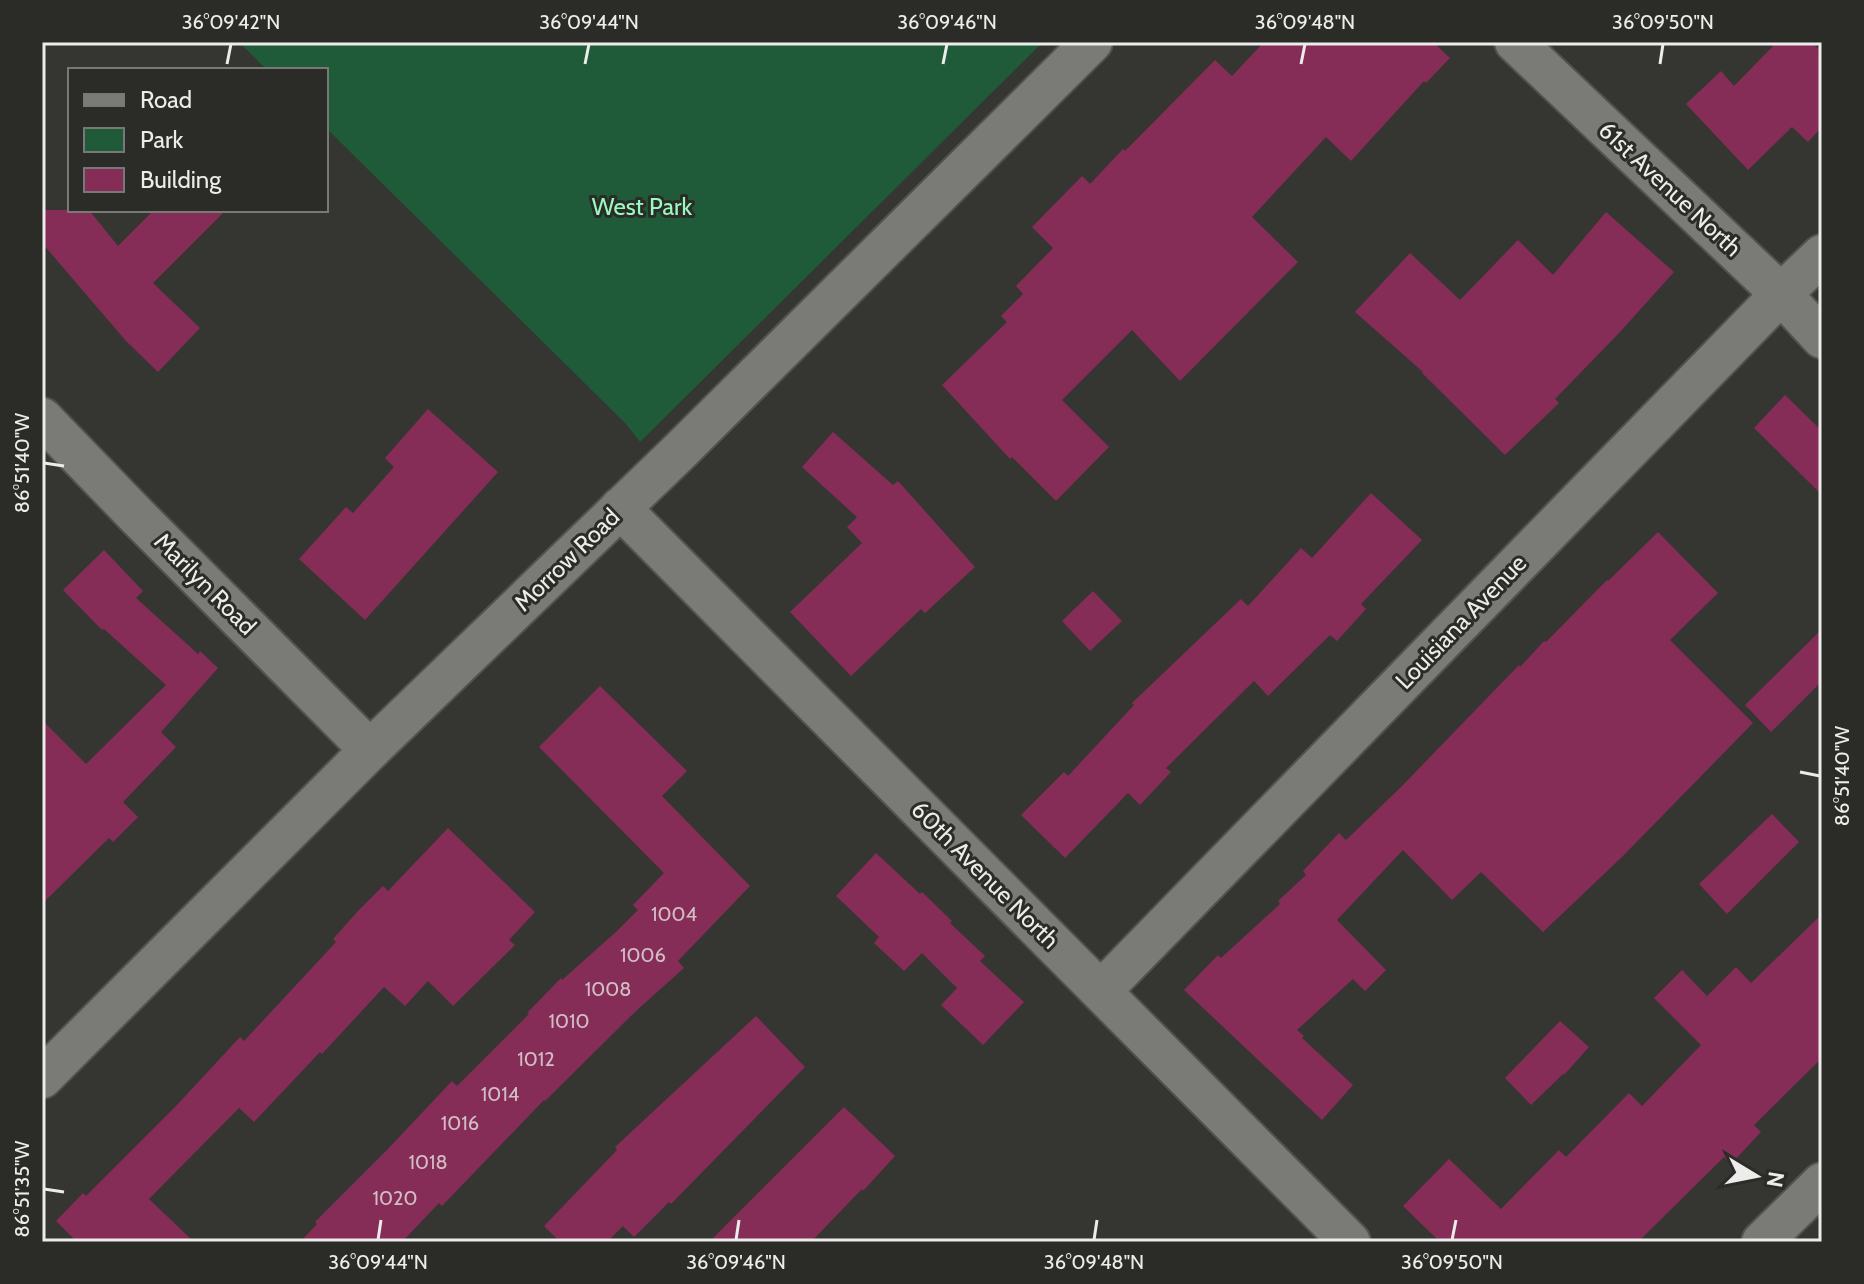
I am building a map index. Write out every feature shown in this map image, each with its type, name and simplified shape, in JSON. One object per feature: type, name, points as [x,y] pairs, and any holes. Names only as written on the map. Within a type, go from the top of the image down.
[{"type":"street","name":"Morrow Road","points":[[42,1078],[370,750],[1092,42]]},
{"type":"street","name":"61st Avenue North","points":[[1515,42],[1781,294],[1822,338]]},
{"type":"street","name":"Louisiana Avenue","points":[[1101,991],[1822,255]]},
{"type":"street","name":"Marilyn Road","points":[[42,418],[370,750]]},
{"type":"street","name":"60th Avenue North","points":[[620,508],[1350,1242]]},
{"type":"street","points":[[1762,1242],[1822,1183]]},
{"type":"green space","name":"West Park","points":[[239,42],[1043,42],[640,442],[626,424],[328,130],[328,68],[265,68]]},
{"type":"building","points":[[1264,42],[1433,42],[1450,58],[1426,83],[1424,81],[1351,161],[1326,137],[1252,217],[1298,262],[1180,381],[1132,330],[1062,400],[1109,447],[1056,501],[1012,457],[1010,459],[942,385],[1007,322],[1001,316],[1023,294],[1016,286],[1053,248],[1032,227],[1082,176],[1090,184],[1215,60],[1232,76]]},
{"type":"building","points":[[1777,42],[1811,42],[1822,52],[1822,127],[1808,142],[1792,127],[1748,170],[1686,104],[1721,71],[1734,86]]},
{"type":"building","points":[[42,210],[91,212],[118,246],[152,212],[224,212],[153,283],[200,328],[158,372],[126,341],[42,243]]},
{"type":"building","points":[[1606,212],[1674,272],[1555,399],[1559,403],[1505,455],[1423,372],[1355,312],[1410,253],[1460,300],[1518,240],[1553,275]]},
{"type":"building","points":[[1785,395],[1822,431],[1822,495],[1754,428]]},
{"type":"building","points":[[428,409],[498,472],[365,620],[299,559],[346,507],[353,513],[394,467],[385,458]]},
{"type":"building","points":[[833,432],[893,485],[898,481],[975,567],[925,613],[921,609],[851,676],[790,612],[862,543],[847,527],[857,517],[802,467]]},
{"type":"building","points":[[1371,493],[1422,540],[1361,604],[1366,609],[1337,641],[1330,635],[1268,696],[1254,681],[1166,768],[1171,772],[1140,805],[1128,793],[1065,858],[1021,815],[1064,772],[1068,776],[1134,705],[1132,703],[1241,599],[1248,606],[1301,548],[1312,558]]},
{"type":"building","points":[[1658,532],[1718,593],[1670,640],[1753,723],[1622,857],[1543,932],[1481,872],[1452,900],[1403,850],[1337,920],[1386,970],[1365,991],[1353,979],[1297,1030],[1353,1085],[1322,1120],[1184,990],[1218,955],[1221,958],[1280,904],[1278,901],[1306,875],[1303,871],[1339,833],[1346,840],[1519,665]]},
{"type":"building","points":[[104,550],[143,591],[136,598],[218,668],[161,732],[176,747],[123,802],[138,817],[113,842],[109,838],[42,904],[42,720],[86,764],[166,685],[102,630],[63,590]]},
{"type":"building","points":[[1093,591],[1122,621],[1090,651],[1062,621]]},
{"type":"building","points":[[1822,629],[1822,681],[1771,732],[1745,705]]},
{"type":"building","points":[[600,686],[687,771],[662,796],[750,886],[678,961],[684,968],[544,1100],[442,1206],[439,1203],[402,1242],[300,1242],[317,1224],[315,1222],[452,1081],[457,1086],[561,978],[638,910],[633,905],[664,873],[539,747]]},
{"type":"building","points":[[1772,814],[1799,842],[1727,914],[1699,884]]},
{"type":"building","points":[[448,828],[535,912],[509,940],[515,945],[453,1006],[428,981],[405,1006],[384,987],[254,1122],[239,1108],[149,1199],[194,1242],[77,1242],[56,1221],[83,1193],[86,1196],[176,1106],[240,1037],[244,1041],[336,942],[333,939],[358,911],[383,886],[388,891]]},
{"type":"building","points":[[876,853],[952,921],[950,923],[985,956],[980,961],[1024,1002],[983,1045],[941,1005],[957,988],[922,953],[904,971],[874,943],[879,937],[836,896]]},
{"type":"building","points":[[1822,914],[1822,1058],[1754,1125],[1761,1132],[1731,1164],[1724,1157],[1638,1242],[1440,1242],[1403,1206],[1449,1159],[1501,1209],[1559,1150],[1566,1157],[1629,1093],[1642,1106],[1701,1045],[1654,998],[1682,970],[1707,996],[1736,967],[1751,983]]},
{"type":"building","points":[[756,1016],[805,1067],[671,1204],[669,1202],[634,1237],[623,1226],[607,1242],[560,1242],[544,1226],[617,1150],[615,1147]]},
{"type":"building","points":[[1560,1021],[1589,1047],[1531,1105],[1505,1078]]},
{"type":"building","points":[[844,1107],[895,1156],[863,1191],[811,1242],[709,1242]]}]
